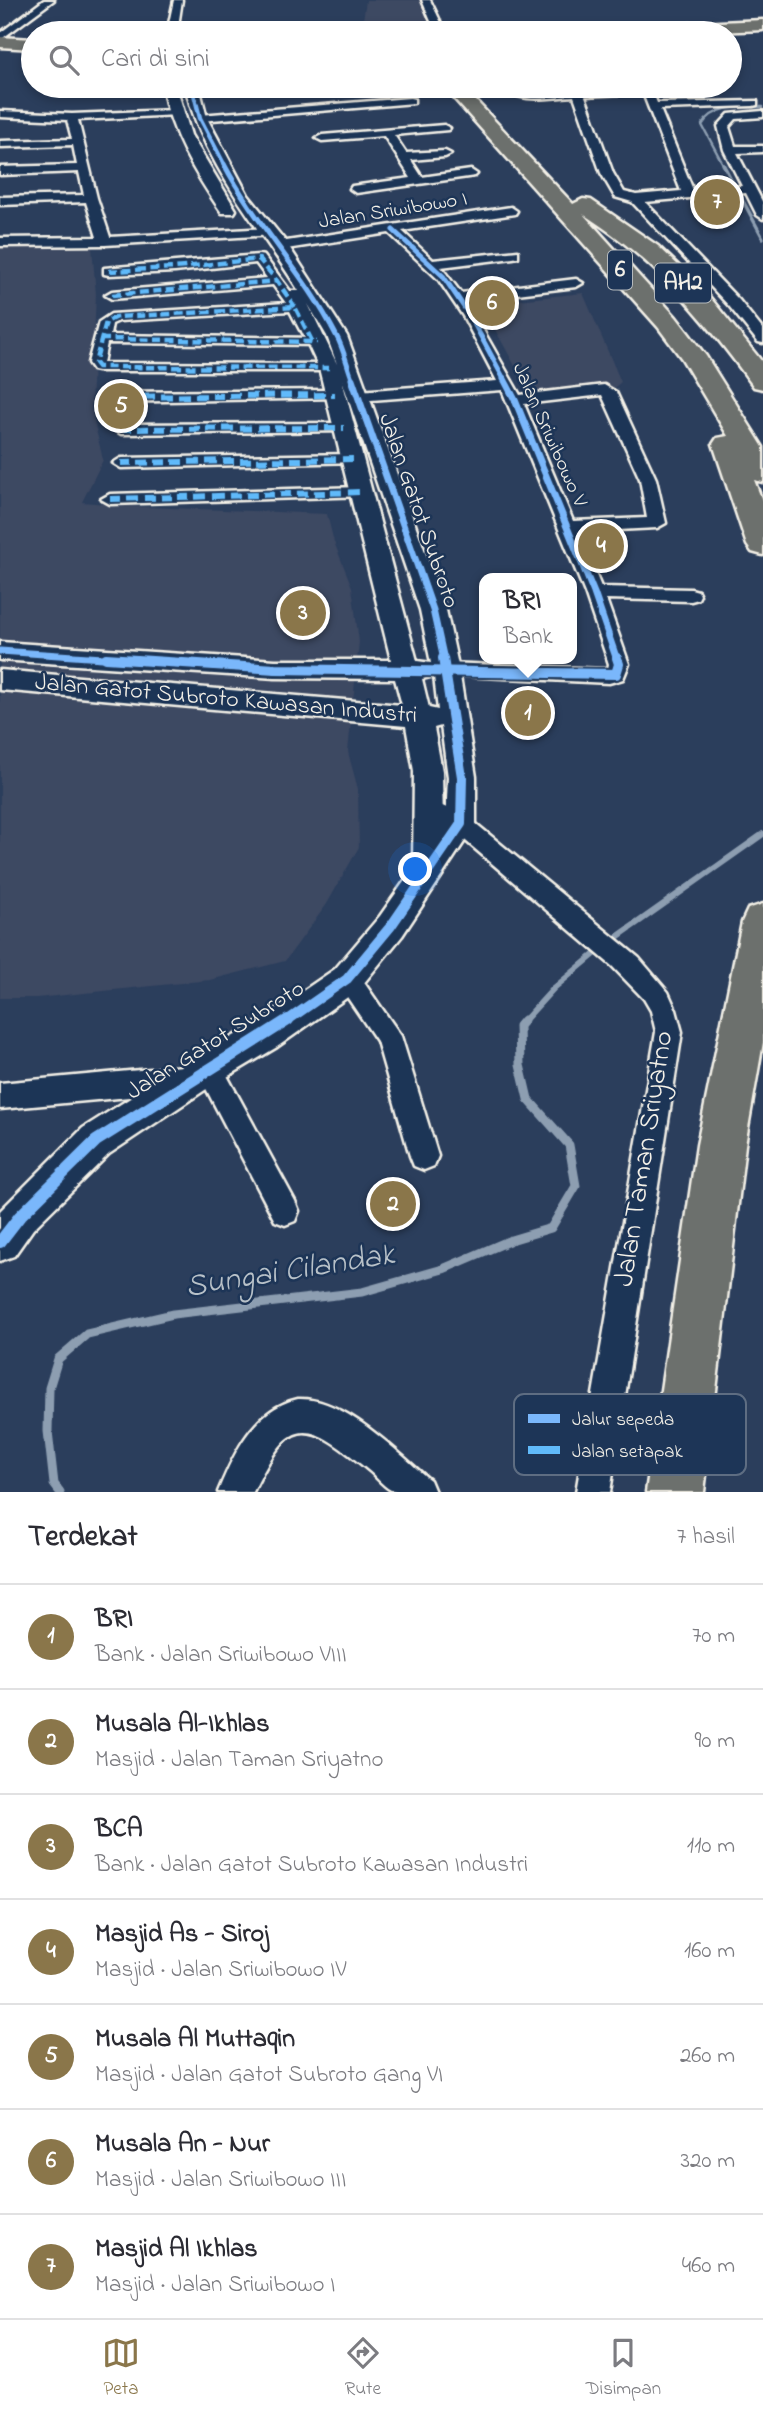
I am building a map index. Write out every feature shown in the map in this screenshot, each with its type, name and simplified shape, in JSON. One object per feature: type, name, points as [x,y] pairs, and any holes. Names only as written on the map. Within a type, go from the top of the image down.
[{"type":"highway","points":[[742,26],[763,25]]},
{"type":"highway","points":[[742,34],[763,33]]},
{"type":"highway","points":[[0,39],[21,42]]},
{"type":"highway","points":[[0,53],[21,54]]},
{"type":"highway","name":"6","points":[[463,98],[536,174],[667,322],[727,408],[763,473]]},
{"type":"highway","name":"AH2","points":[[486,98],[583,205],[632,237],[670,269],[715,317],[756,391]]},
{"type":"highway","points":[[693,356],[763,545]]},
{"type":"highway","points":[[688,1394],[721,1146],[761,934]]},
{"type":"street","points":[[23,21],[50,0]]},
{"type":"street","points":[[174,21],[178,0]]},
{"type":"street","points":[[426,0],[436,21]]},
{"type":"street","points":[[0,39],[21,23]]},
{"type":"street","name":"Jalan Gatot Subroto","points":[[171,98],[174,113],[227,209],[266,237],[329,368],[418,717],[428,771],[428,870]]},
{"type":"street","name":"Jalan Gatot Subroto","points":[[0,1242],[20,1216],[96,1141],[201,1073],[265,1036],[347,979],[391,926],[461,824],[462,777],[446,670],[433,610],[358,396],[329,320],[266,237],[241,196],[200,118],[195,98]]},
{"type":"street","points":[[580,98],[607,173],[619,194],[636,199],[743,189]]},
{"type":"street","points":[[650,98],[688,193]]},
{"type":"street","points":[[200,118],[406,102]]},
{"type":"street","points":[[653,107],[763,102]]},
{"type":"street","points":[[0,114],[72,117],[174,113]]},
{"type":"street","points":[[763,114],[740,115],[726,120],[723,126],[743,189],[763,215]]},
{"type":"street","points":[[72,117],[91,198],[106,240]]},
{"type":"street","points":[[322,138],[444,128]]},
{"type":"street","points":[[386,131],[418,180]]},
{"type":"street","points":[[0,144],[78,142]]},
{"type":"street","points":[[730,150],[763,149]]},
{"type":"street","points":[[401,157],[445,154]]},
{"type":"street","points":[[0,171],[83,168]]},
{"type":"street","points":[[356,189],[471,174]]},
{"type":"street","points":[[0,201],[91,198]]},
{"type":"street","points":[[636,199],[734,303],[763,339]]},
{"type":"street","name":"Jalan Sriwibowo I","points":[[0,242],[266,237],[393,230],[511,211]]},
{"type":"street","name":"Jalan Sriwibowo V","points":[[393,230],[433,264],[458,297],[511,393],[594,593],[619,664],[616,674],[609,676],[446,670]]},
{"type":"street","points":[[433,264],[513,254]]},
{"type":"street","points":[[109,271],[175,268],[259,259],[295,307],[315,342]]},
{"type":"street","points":[[112,295],[277,281]]},
{"type":"street","points":[[458,297],[576,283]]},
{"type":"street","points":[[295,307],[116,317],[106,322],[95,363],[98,367],[329,368]]},
{"type":"street","points":[[100,339],[315,342]]},
{"type":"street","points":[[358,396],[604,390],[648,479],[657,523],[567,527]]},
{"type":"street","points":[[110,397],[335,395]]},
{"type":"street","points":[[121,429],[344,428]]},
{"type":"street","points":[[121,463],[354,459]]},
{"type":"street","points":[[110,499],[362,492]]},
{"type":"street","points":[[594,593],[691,595]]},
{"type":"street","name":"Jalan Gatot Subroto Kawasan Industri","points":[[0,651],[275,669],[446,670]]},
{"type":"street","name":"Jalan Gatot Subroto Kawasan Industri","points":[[0,680],[453,720]]},
{"type":"street","name":"Jalan Taman Sriyatno","points":[[429,809],[461,824],[621,958],[639,975],[667,1012],[668,1032],[609,1394]]},
{"type":"street","points":[[347,979],[388,1036],[424,1156]]},
{"type":"street","points":[[0,1096],[201,1073],[285,1211]]},
{"type":"street","points":[[235,1492],[271,1429],[288,1416],[308,1415],[337,1427],[418,1492]]},
{"type":"shaded area","points":[[366,0],[424,0],[432,21],[363,21]]},
{"type":"shaded area","points":[[92,246],[96,294],[91,407],[103,460],[82,502],[327,514],[334,542],[352,587],[359,642],[348,752],[358,789],[359,847],[327,904],[285,961],[210,980],[37,998],[0,998],[0,249]]},
{"type":"shaded area","points":[[583,293],[621,382],[615,387],[531,395],[487,315],[474,312],[482,294],[505,295],[508,301]]},
{"type":"waterway","points":[[724,166],[702,125],[707,118],[721,110],[763,107]]},
{"type":"waterway","points":[[723,164],[763,238]]},
{"type":"waterway","points":[[610,942],[763,834]]},
{"type":"waterway","name":"Sungai Cilandak","points":[[523,1022],[554,988],[602,948]]},
{"type":"waterway","name":"Sungai Cilandak","points":[[60,1492],[54,1484],[48,1431],[49,1388],[58,1359],[87,1334],[173,1314],[362,1292],[443,1269],[511,1240],[551,1228],[576,1186],[569,1145],[528,1099],[520,1065],[519,1026],[524,1020]]},
{"type":"marked path","points":[[109,271],[175,268],[259,259],[277,281]]},
{"type":"marked path","points":[[112,295],[277,281],[295,307]]},
{"type":"marked path","points":[[312,341],[295,307],[116,317],[106,322],[95,363],[98,367],[329,368]]},
{"type":"marked path","points":[[100,339],[317,342]]},
{"type":"marked path","points":[[110,397],[335,395]]},
{"type":"marked path","points":[[121,429],[344,428]]},
{"type":"marked path","points":[[121,463],[354,459]]},
{"type":"marked path","points":[[110,499],[362,492]]},
{"type":"cycle path","points":[[0,1242],[20,1216],[96,1141],[193,1078],[265,1036],[347,979],[391,926],[461,824],[462,777],[446,670],[433,610],[337,336],[280,246],[241,196],[200,118],[195,98]]},
{"type":"cycle path","points":[[0,651],[275,669],[616,674],[619,664],[594,593],[515,400],[470,316],[443,276],[393,230]]},
{"type":"place","name":"Masjid Al Ikhlas","points":[[717,202]]},
{"type":"place","name":"Musala An - Nur","points":[[492,303]]},
{"type":"place","name":"Musala Al Muttaqin","points":[[121,406]]},
{"type":"place","name":"Masjid As - Siroj","points":[[601,546]]},
{"type":"place","name":"BCA","points":[[303,613]]},
{"type":"place","name":"BRI","points":[[528,713]]},
{"type":"place","name":"Musala Al-Ikhlas","points":[[393,1204]]}]
